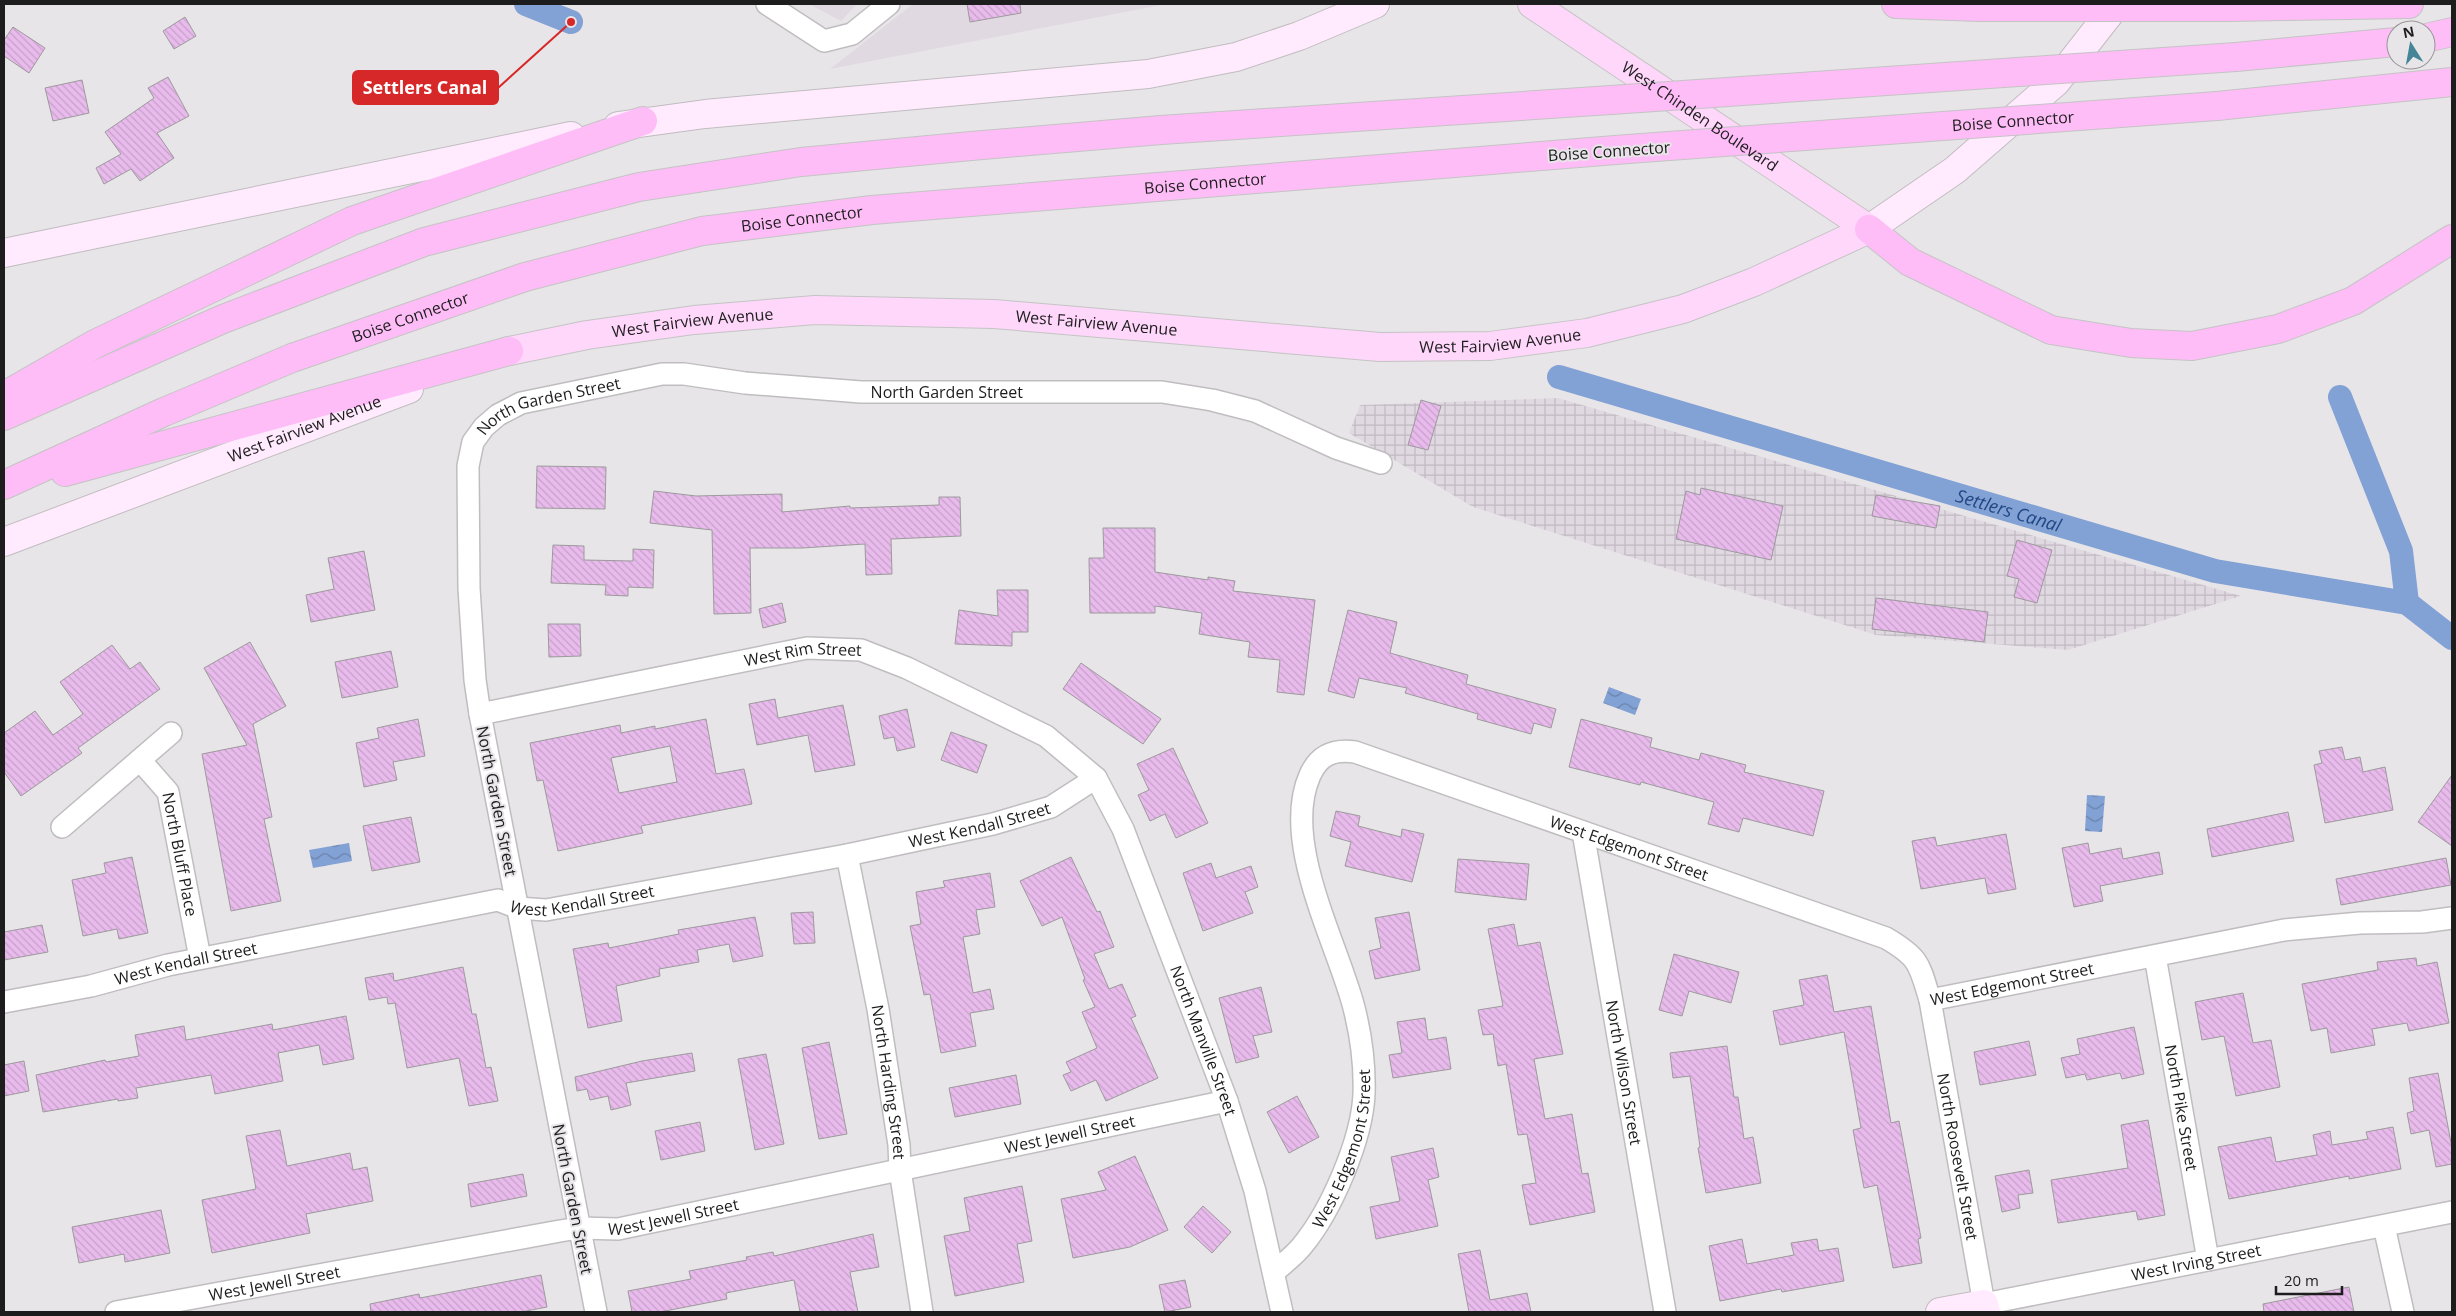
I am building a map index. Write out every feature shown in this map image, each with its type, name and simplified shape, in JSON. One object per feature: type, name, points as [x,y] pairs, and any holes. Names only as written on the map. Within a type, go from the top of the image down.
[{"type":"highway","points":[[1896,4],[1980,7],[2228,7],[2409,4]]},
{"type":"highway","points":[[2436,36],[2452,32]]},
{"type":"highway","points":[[4,416],[224,320],[424,242],[639,186],[801,162],[1161,130],[2236,57],[2386,43]]},
{"type":"highway","name":"Boise Connector","points":[[4,487],[164,412],[292,358],[525,277],[702,231],[872,210],[1628,149],[2217,106],[2452,82]]},
{"type":"highway","points":[[4,396],[95,344],[352,221],[643,121]]},
{"type":"highway","points":[[1869,228],[1910,262],[2051,330],[2131,343],[2192,346],[2278,329],[2353,301],[2452,239]]},
{"type":"highway","points":[[4,487],[510,351]]},
{"type":"main road","points":[[4,253],[643,121],[837,101],[1096,81],[1148,74],[1236,56],[1299,36],[1375,4]]},
{"type":"main road","name":"West Chinden Boulevard","points":[[1532,4],[1869,228]]},
{"type":"main road","name":"West Fairview Avenue","points":[[4,542],[510,351],[588,335],[694,320],[815,310],[994,314],[1380,347],[1490,346],[1587,333],[1683,309],[1754,282],[1869,228],[1955,170],[2056,82],[2117,4]]},
{"type":"main road","name":"West Irving Street","points":[[1940,1312],[1985,1308]]},
{"type":"street","points":[[767,4],[824,41],[852,34],[889,4]]},
{"type":"street","name":"North Garden Street","points":[[596,1312],[475,680],[469,588],[468,466],[473,442],[484,427],[498,415],[521,403],[662,374],[684,374],[745,383],[861,392],[1162,392],[1212,400],[1255,411],[1336,448],[1381,463]]},
{"type":"street","name":"West Rim Street","points":[[480,714],[807,648],[861,650],[907,668],[1046,736],[1096,778]]},
{"type":"street","points":[[62,827],[171,733]]},
{"type":"street","name":"West Edgemont Street","points":[[1274,1272],[1302,1246],[1339,1188],[1356,1138],[1364,1096],[1363,1049],[1353,1004],[1308,869],[1300,826],[1303,790],[1314,766],[1324,755],[1340,750],[1355,752],[1886,938],[1904,949],[1918,963],[1930,1000],[2284,930],[2360,923],[2422,922],[2452,918]]},
{"type":"street","name":"North Bluff Place","points":[[140,760],[168,792],[200,958]]},
{"type":"street","name":"West Kendall Street","points":[[4,1002],[91,986],[200,958],[498,900],[518,908],[546,910],[847,855],[992,824],[1051,807],[1096,778]]},
{"type":"street","name":"North Manville Street","points":[[1096,778],[1123,829],[1227,1101],[1255,1191],[1282,1312]]},
{"type":"street","name":"North Wilson Street","points":[[1583,832],[1665,1312]]},
{"type":"street","name":"North Harding Street","points":[[847,855],[878,1009],[900,1145],[900,1170],[922,1312]]},
{"type":"street","name":"North Pike Street","points":[[2155,956],[2208,1260]]},
{"type":"street","name":"North Roosevelt Street","points":[[1930,1000],[1985,1308]]},
{"type":"street","name":"West Jewell Street","points":[[116,1312],[579,1228],[618,1229],[1227,1101]]},
{"type":"street","name":"West Irving Street","points":[[1985,1308],[2208,1260],[2452,1212]]},
{"type":"street","points":[[2384,1226],[2403,1312]]},
{"type":"shaded area","points":[[809,4],[857,4],[841,21]]},
{"type":"shaded area","points":[[913,4],[1167,4],[830,69]]},
{"type":"shaded area","points":[[1558,398],[2241,596],[2068,650],[1876,635],[1473,507],[1349,433],[1360,405]]},
{"type":"water","points":[[1609,687],[1641,699],[1635,715],[1603,703]]},
{"type":"water","points":[[2087,795],[2105,796],[2102,832],[2085,831]]},
{"type":"water","points":[[349,843],[352,861],[313,868],[309,850]]},
{"type":"building","points":[[967,4],[1020,4],[1021,13],[970,22]]},
{"type":"building","points":[[185,17],[196,36],[174,49],[163,31]]},
{"type":"building","points":[[13,27],[45,48],[29,73],[4,56],[4,40]]},
{"type":"building","points":[[168,77],[189,116],[157,133],[174,158],[140,181],[131,169],[104,184],[96,168],[121,154],[105,132],[154,98],[148,88]]},
{"type":"building","points":[[82,80],[89,113],[53,121],[45,88]]},
{"type":"building","points":[[1421,400],[1441,406],[1428,450],[1408,445]]},
{"type":"building","points":[[537,466],[606,467],[605,509],[536,508]]},
{"type":"building","points":[[1701,488],[1783,506],[1771,560],[1676,539],[1686,491],[1700,495]]},
{"type":"building","points":[[654,491],[696,496],[782,494],[782,512],[850,506],[850,508],[939,505],[939,497],[960,497],[961,536],[891,539],[892,574],[866,575],[865,544],[802,548],[750,548],[751,613],[714,614],[712,530],[650,523]]},
{"type":"building","points":[[1876,495],[1940,506],[1936,528],[1872,516]]},
{"type":"building","points":[[1103,528],[1155,528],[1155,572],[1208,580],[1208,577],[1235,581],[1233,591],[1315,600],[1304,695],[1277,692],[1280,660],[1248,657],[1250,642],[1199,634],[1202,613],[1155,606],[1155,613],[1090,613],[1089,558],[1104,558]]},
{"type":"building","points":[[2017,540],[2052,550],[2037,603],[2014,597],[2019,579],[2007,576]]},
{"type":"building","points":[[553,545],[584,546],[584,560],[633,561],[633,549],[654,550],[653,588],[628,587],[628,596],[605,595],[606,585],[551,583]]},
{"type":"building","points":[[364,551],[375,610],[311,622],[306,595],[334,589],[328,558]]},
{"type":"building","points":[[997,590],[1028,590],[1028,632],[1012,632],[1012,646],[955,644],[959,610],[998,616]]},
{"type":"building","points":[[1876,598],[1988,612],[1984,642],[1872,629]]},
{"type":"building","points":[[782,603],[786,622],[763,628],[759,609]]},
{"type":"building","points":[[1348,610],[1397,622],[1390,653],[1468,675],[1466,684],[1556,709],[1551,728],[1534,723],[1531,734],[1477,719],[1478,714],[1405,693],[1407,688],[1359,678],[1354,698],[1328,691]]},
{"type":"building","points":[[548,624],[580,624],[581,656],[549,657]]},
{"type":"building","points":[[250,642],[286,706],[253,724],[272,817],[264,819],[281,901],[231,911],[202,754],[247,745],[204,668]]},
{"type":"building","points":[[112,645],[130,669],[140,662],[160,689],[78,748],[82,753],[21,796],[4,772],[4,733],[35,711],[53,735],[83,714],[60,682]]},
{"type":"building","points":[[391,651],[398,687],[342,698],[335,662]]},
{"type":"building","points":[[1081,663],[1161,719],[1143,744],[1063,689]]},
{"type":"building","points":[[775,699],[778,718],[843,705],[855,765],[815,772],[808,735],[757,745],[749,704]]},
{"type":"building","points":[[907,709],[915,747],[897,751],[894,737],[884,739],[879,716]]},
{"type":"building","points":[[418,719],[425,756],[393,762],[397,780],[364,787],[356,743],[379,738],[377,728]]},
{"type":"building","points":[[706,719],[716,774],[744,769],[752,804],[641,826],[643,833],[558,851],[543,780],[537,781],[530,743],[620,725],[621,733],[655,726],[655,729]],"holes":[[[670,746],[677,782],[619,793],[611,758]]]},
{"type":"building","points":[[1581,719],[1652,738],[1650,747],[1699,760],[1701,753],[1746,765],[1744,772],[1824,791],[1813,836],[1743,818],[1739,832],[1708,824],[1714,802],[1641,782],[1640,785],[1569,767]]},
{"type":"building","points":[[951,732],[987,745],[977,773],[941,760]]},
{"type":"building","points":[[2342,747],[2345,760],[2360,757],[2363,772],[2385,767],[2393,810],[2325,823],[2314,765],[2322,763],[2319,751]]},
{"type":"building","points":[[1173,748],[1208,823],[1176,838],[1165,814],[1150,821],[1138,795],[1149,790],[1137,764]]},
{"type":"building","points":[[2452,775],[2452,846],[2418,822]]},
{"type":"building","points":[[1336,811],[1360,816],[1358,826],[1401,837],[1402,829],[1424,834],[1412,882],[1345,866],[1351,842],[1330,836]]},
{"type":"building","points":[[2288,812],[2294,841],[2212,857],[2207,829]]},
{"type":"building","points":[[411,817],[420,862],[372,871],[363,826]]},
{"type":"building","points":[[2006,834],[2016,889],[1988,894],[1985,878],[1921,889],[1912,841],[1935,837],[1937,846]]},
{"type":"building","points":[[2088,843],[2090,854],[2121,848],[2123,859],[2159,852],[2163,874],[2100,886],[2103,901],[2074,907],[2062,848]]},
{"type":"building","points":[[132,857],[148,933],[119,939],[117,929],[83,936],[72,880],[106,873],[104,863]]},
{"type":"building","points":[[1071,857],[1097,912],[1100,911],[1114,947],[1094,954],[1109,989],[1122,984],[1136,1016],[1131,1018],[1158,1078],[1106,1101],[1096,1080],[1071,1091],[1063,1075],[1071,1072],[1066,1062],[1097,1048],[1082,1012],[1095,1007],[1083,980],[1085,979],[1062,917],[1042,926],[1020,881]]},
{"type":"building","points":[[2446,858],[2451,885],[2341,905],[2336,879]]},
{"type":"building","points":[[1458,859],[1529,864],[1526,900],[1455,892]]},
{"type":"building","points":[[1211,863],[1216,878],[1251,866],[1258,887],[1245,892],[1253,913],[1203,931],[1183,873]]},
{"type":"building","points":[[990,873],[995,907],[976,910],[980,934],[963,937],[973,993],[990,989],[994,1009],[970,1013],[976,1046],[941,1053],[930,994],[924,995],[910,926],[921,924],[916,892],[945,887],[943,881]]},
{"type":"building","points":[[813,912],[815,943],[794,944],[791,913]]},
{"type":"building","points":[[1409,912],[1420,970],[1375,979],[1369,951],[1381,948],[1375,918]]},
{"type":"building","points":[[755,917],[763,956],[733,962],[729,944],[697,950],[699,962],[659,969],[660,976],[616,986],[622,1021],[588,1028],[573,949],[608,943],[609,948],[679,934],[678,930]]},
{"type":"building","points":[[1514,924],[1518,946],[1540,942],[1563,1054],[1534,1059],[1545,1119],[1572,1114],[1582,1174],[1588,1173],[1595,1212],[1530,1225],[1522,1185],[1536,1183],[1527,1134],[1518,1135],[1506,1064],[1498,1066],[1493,1034],[1483,1035],[1478,1010],[1503,1006],[1488,929]]},
{"type":"building","points":[[42,925],[48,952],[4,960],[4,932]]},
{"type":"building","points":[[1674,954],[1739,972],[1731,1003],[1689,991],[1682,1016],[1659,1010]]},
{"type":"building","points":[[2416,958],[2417,966],[2437,962],[2449,1023],[2409,1031],[2407,1023],[2372,1029],[2375,1045],[2331,1053],[2327,1028],[2311,1031],[2302,984],[2378,970],[2377,962]]},
{"type":"building","points":[[463,967],[472,1014],[476,1014],[486,1068],[491,1067],[498,1101],[469,1106],[459,1058],[407,1068],[395,1003],[388,1004],[387,997],[369,1000],[365,978],[393,973],[394,981]]},
{"type":"building","points":[[1827,975],[1834,1012],[1871,1006],[1891,1123],[1899,1121],[1921,1238],[1918,1239],[1922,1263],[1893,1268],[1877,1185],[1864,1188],[1853,1130],[1861,1128],[1844,1032],[1780,1045],[1773,1011],[1804,1005],[1799,980]]},
{"type":"building","points":[[1261,987],[1272,1032],[1253,1036],[1259,1057],[1236,1063],[1219,998]]},
{"type":"building","points":[[2243,993],[2253,1043],[2271,1040],[2280,1087],[2236,1096],[2224,1036],[2202,1040],[2195,1002]]},
{"type":"building","points":[[346,1016],[354,1059],[323,1065],[319,1045],[278,1053],[283,1081],[215,1094],[211,1075],[136,1088],[138,1098],[118,1101],[118,1099],[43,1112],[36,1075],[105,1060],[106,1062],[139,1056],[135,1035],[184,1026],[186,1040],[272,1024],[273,1030]]},
{"type":"building","points":[[1425,1018],[1428,1040],[1446,1037],[1451,1069],[1393,1078],[1389,1055],[1402,1053],[1397,1022]]},
{"type":"building","points":[[2134,1027],[2144,1074],[2122,1079],[2120,1073],[2087,1080],[2085,1074],[2066,1078],[2061,1058],[2080,1054],[2077,1039]]},
{"type":"building","points":[[2029,1041],[2036,1075],[1980,1085],[1974,1052]]},
{"type":"building","points":[[829,1042],[847,1134],[819,1139],[802,1048]]},
{"type":"building","points":[[1727,1046],[1734,1097],[1738,1097],[1744,1139],[1753,1137],[1761,1183],[1706,1193],[1698,1148],[1700,1147],[1690,1076],[1673,1078],[1670,1053]]},
{"type":"building","points":[[692,1053],[695,1071],[626,1083],[631,1105],[611,1110],[608,1096],[590,1100],[587,1089],[577,1091],[575,1077],[642,1061]]},
{"type":"building","points":[[766,1054],[784,1144],[755,1150],[738,1059]]},
{"type":"building","points":[[24,1061],[29,1091],[4,1096],[4,1065]]},
{"type":"building","points":[[2438,1073],[2452,1148],[2452,1164],[2436,1167],[2429,1130],[2411,1134],[2407,1113],[2414,1111],[2409,1078]]},
{"type":"building","points":[[1016,1075],[1021,1104],[955,1117],[949,1088]]},
{"type":"building","points":[[1297,1096],[1319,1137],[1289,1153],[1267,1112]]},
{"type":"building","points":[[2148,1120],[2165,1215],[2138,1220],[2136,1211],[2058,1223],[2051,1180],[2128,1168],[2121,1125]]},
{"type":"building","points":[[700,1122],[705,1151],[661,1160],[655,1131]]},
{"type":"building","points":[[2393,1127],[2401,1169],[2349,1179],[2349,1176],[2229,1199],[2218,1147],[2271,1137],[2276,1162],[2317,1155],[2313,1135],[2330,1131],[2332,1145],[2368,1139],[2366,1132]]},
{"type":"building","points":[[280,1130],[287,1166],[350,1153],[353,1170],[367,1167],[373,1201],[306,1214],[310,1233],[212,1253],[202,1200],[256,1189],[246,1136]]},
{"type":"building","points":[[1433,1148],[1439,1177],[1428,1180],[1438,1226],[1376,1239],[1370,1207],[1400,1201],[1391,1157]]},
{"type":"building","points":[[1135,1156],[1168,1230],[1130,1247],[1073,1258],[1061,1199],[1106,1190],[1098,1172]]},
{"type":"building","points":[[2029,1170],[2033,1193],[2018,1195],[2020,1208],[2002,1212],[1995,1176]]},
{"type":"building","points":[[523,1174],[527,1196],[471,1207],[468,1184]]},
{"type":"building","points":[[1022,1186],[1032,1241],[1017,1244],[1024,1282],[955,1296],[944,1236],[970,1231],[964,1198]]},
{"type":"building","points":[[1203,1206],[1231,1232],[1212,1253],[1184,1227]]},
{"type":"building","points":[[161,1210],[170,1253],[125,1262],[124,1254],[79,1263],[72,1227]]},
{"type":"building","points":[[873,1234],[879,1267],[850,1272],[858,1312],[800,1312],[794,1280],[726,1293],[727,1299],[660,1312],[632,1312],[628,1291],[691,1279],[689,1271],[747,1260],[746,1257],[773,1252],[774,1256]]},
{"type":"building","points":[[1742,1239],[1747,1264],[1794,1255],[1791,1243],[1817,1239],[1819,1251],[1838,1248],[1844,1281],[1782,1292],[1781,1289],[1720,1301],[1709,1246]]},
{"type":"building","points":[[1480,1250],[1490,1300],[1527,1293],[1531,1312],[1469,1312],[1458,1254]]},
{"type":"building","points":[[541,1275],[547,1307],[521,1312],[371,1312],[370,1304],[419,1294],[420,1298]]},
{"type":"building","points":[[1185,1280],[1191,1307],[1165,1312],[1159,1285]]},
{"type":"building","points":[[2349,1287],[2354,1312],[2264,1312],[2263,1304]]},
{"type":"waterway","name":"Settlers Canal","points":[[526,4],[571,22]]},
{"type":"waterway","name":"Settlers Canal","points":[[1559,377],[2215,571],[2407,603],[2452,638]]},
{"type":"waterway","points":[[2340,397],[2401,551],[2407,603]]},
{"type":"place","name":"Settlers Canal","points":[[571,22]]}]
